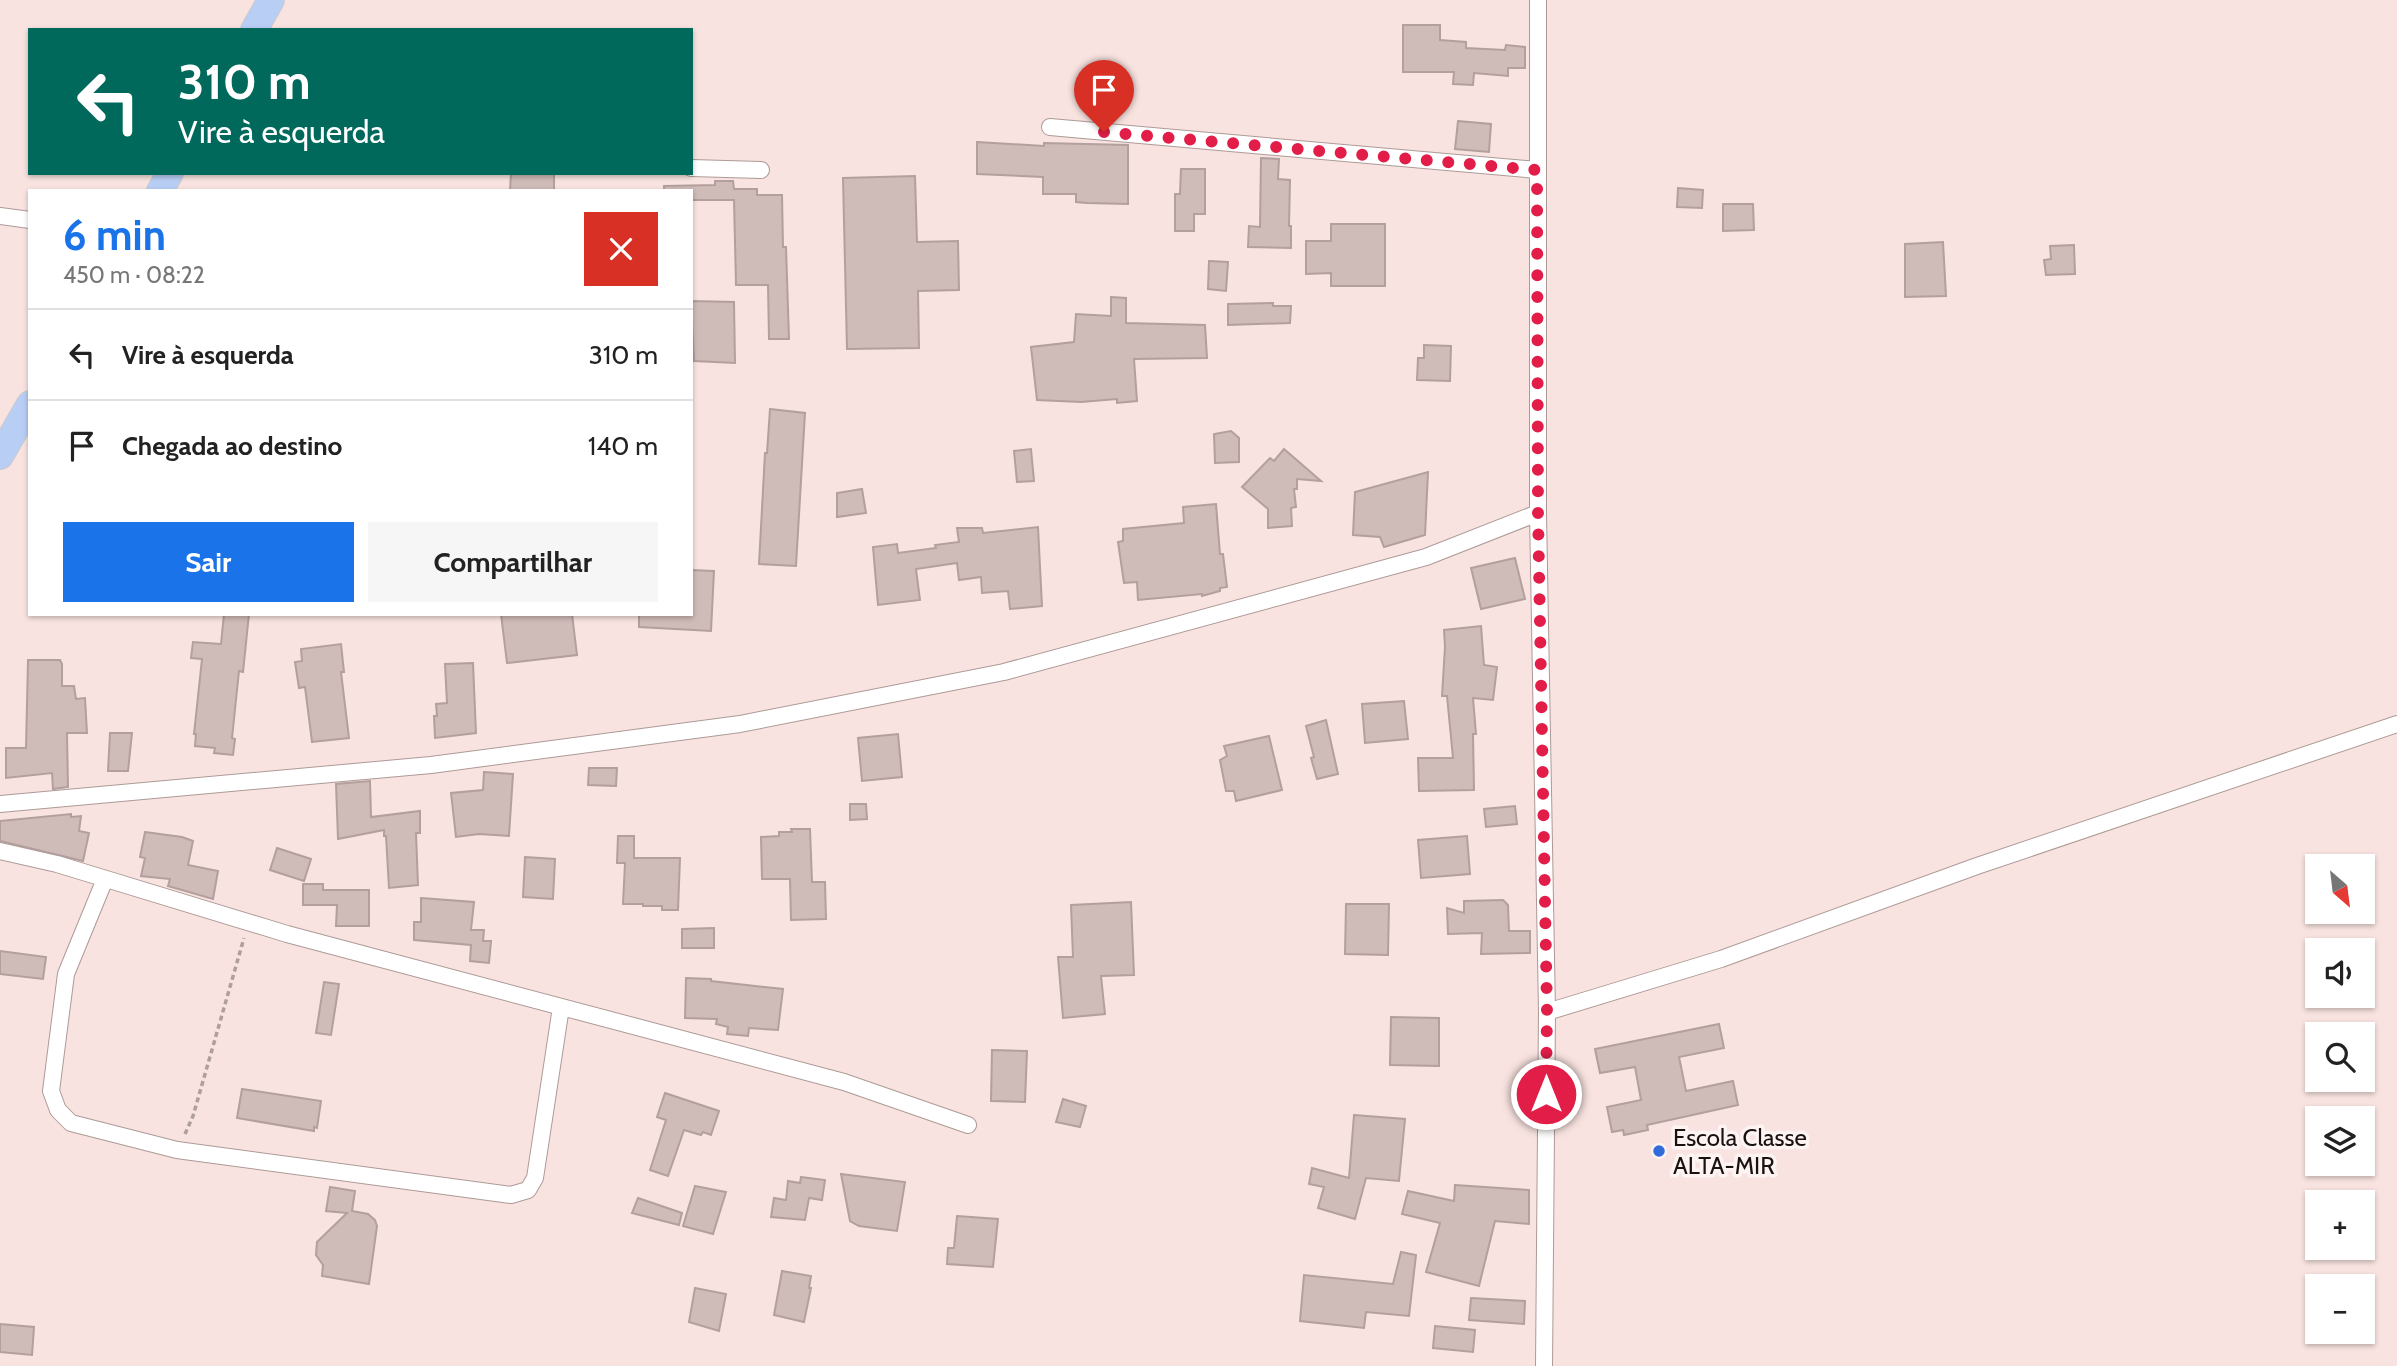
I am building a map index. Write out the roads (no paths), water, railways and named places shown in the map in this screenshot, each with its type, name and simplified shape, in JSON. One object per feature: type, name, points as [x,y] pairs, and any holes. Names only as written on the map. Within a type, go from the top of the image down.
[{"type":"main road","points":[[255,28],[271,0]]},
{"type":"main road","points":[[0,456],[28,407]]},
{"type":"street","points":[[1538,0],[1538,513],[1547,1012],[1544,1366]]},
{"type":"street","points":[[1050,127],[1537,170]]},
{"type":"street","points":[[693,168],[761,170]]},
{"type":"street","points":[[0,216],[28,220]]},
{"type":"street","points":[[0,804],[431,765],[740,724],[1004,672],[1426,557],[1538,513]]},
{"type":"street","points":[[1547,1012],[1721,959],[1977,866],[2397,724]]},
{"type":"street","points":[[0,851],[57,864],[248,922],[844,1082],[968,1125]]},
{"type":"street","points":[[105,878],[66,974],[51,1091],[58,1110],[71,1123],[177,1150],[511,1195],[528,1190],[535,1178],[561,1007]]},
{"type":"place","name":"Escola Classe ALTA-MIR","points":[[1659,1151]]}]
